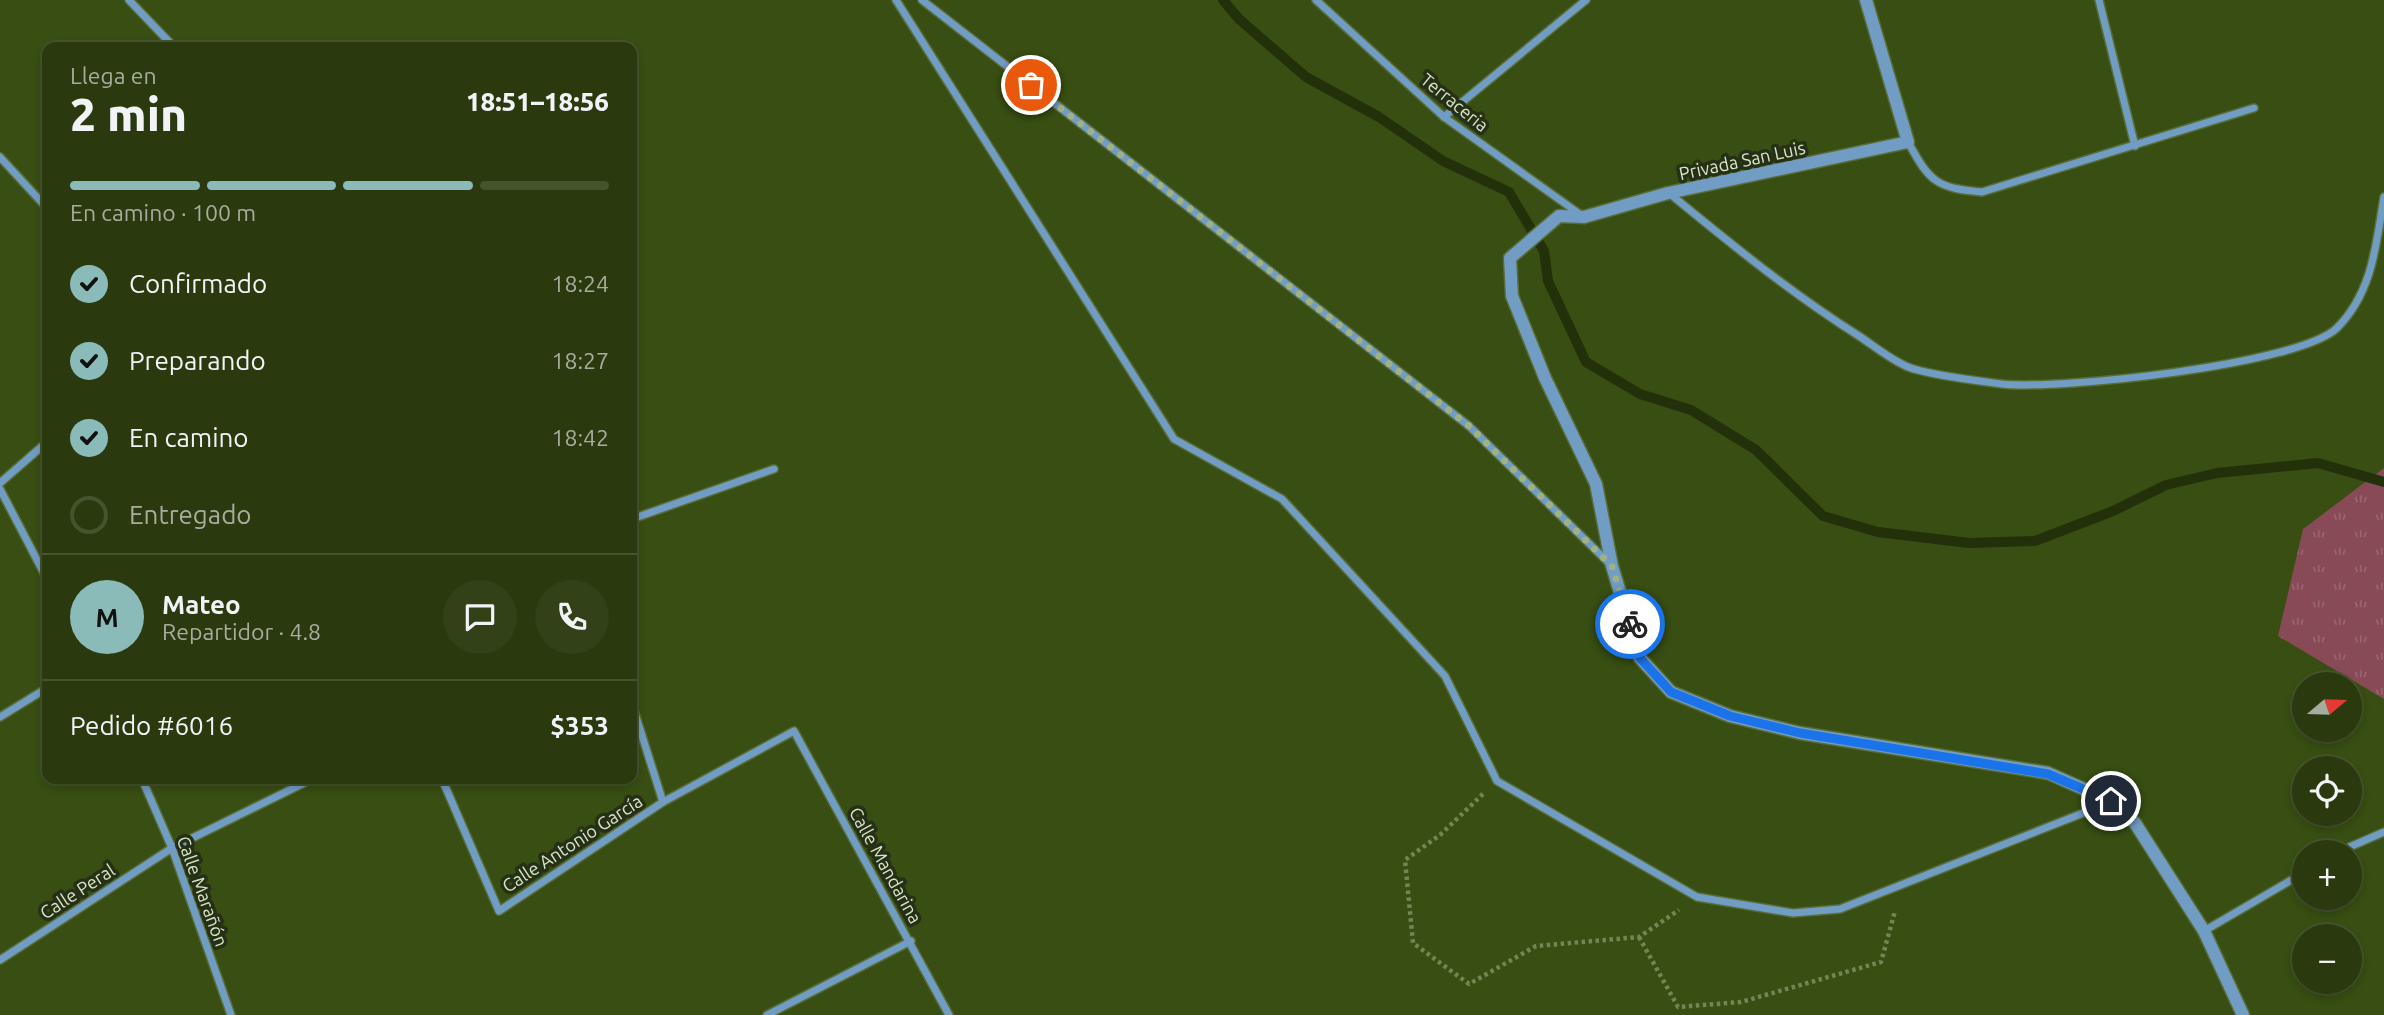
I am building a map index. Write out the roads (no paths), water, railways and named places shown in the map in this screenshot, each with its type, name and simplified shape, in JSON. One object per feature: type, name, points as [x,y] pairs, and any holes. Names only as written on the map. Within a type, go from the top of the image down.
[{"type":"street","points":[[129,0],[169,42]]},
{"type":"street","points":[[896,0],[1174,439],[1282,499],[1445,676],[1497,781],[1697,897],[1793,914],[1840,909],[2111,801]]},
{"type":"street","points":[[922,0],[1469,426],[1612,566],[1640,658],[1671,692],[1730,716],[1800,733],[2048,774],[2111,801],[2135,823],[2204,931],[2243,1015]]},
{"type":"street","name":"Terraceria","points":[[1316,0],[1444,117],[1584,217]]},
{"type":"street","points":[[1444,117],[1586,0]]},
{"type":"street","points":[[1866,0],[1908,142],[1925,173],[1949,189],[1982,192],[2254,108]]},
{"type":"street","points":[[2099,0],[2135,146]]},
{"type":"street","name":"Privada San Luis","points":[[1612,566],[1595,484],[1545,378],[1512,296],[1510,258],[1559,216],[1584,217],[1668,193],[1908,142]]},
{"type":"street","points":[[0,157],[42,203]]},
{"type":"street","points":[[1668,193],[1797,297],[1908,367],[2003,384],[2093,383],[2227,363],[2283,352],[2335,330],[2361,299],[2374,254],[2384,197]]},
{"type":"street","points":[[0,483],[42,446]]},
{"type":"street","points":[[637,517],[774,469]]},
{"type":"street","points":[[0,489],[42,569]]},
{"type":"street","points":[[0,718],[42,691]]},
{"type":"street","name":"Calle Antonio García","points":[[637,720],[663,802]]},
{"type":"street","name":"Calle Antonio García","points":[[444,784],[499,911],[663,802],[794,731]]},
{"type":"street","name":"Calle Mandarina","points":[[794,731],[911,941],[948,1015]]},
{"type":"street","name":"Calle Marañón","points":[[144,784],[172,848],[231,1015]]},
{"type":"street","name":"Calle Peral","points":[[0,960],[172,848],[302,784]]},
{"type":"street","points":[[2362,842],[2384,832]]},
{"type":"street","points":[[2204,931],[2292,880]]},
{"type":"street","points":[[767,1015],[911,941]]},
{"type":"waterway","points":[[1223,0],[1239,19],[1306,77],[1379,117],[1443,161],[1509,192],[1544,251],[1548,281],[1586,362],[1640,394],[1691,410],[1756,450],[1823,516],[1878,532],[1969,543],[2035,541],[2113,511],[2166,485],[2217,473],[2318,463],[2384,482]]}]
